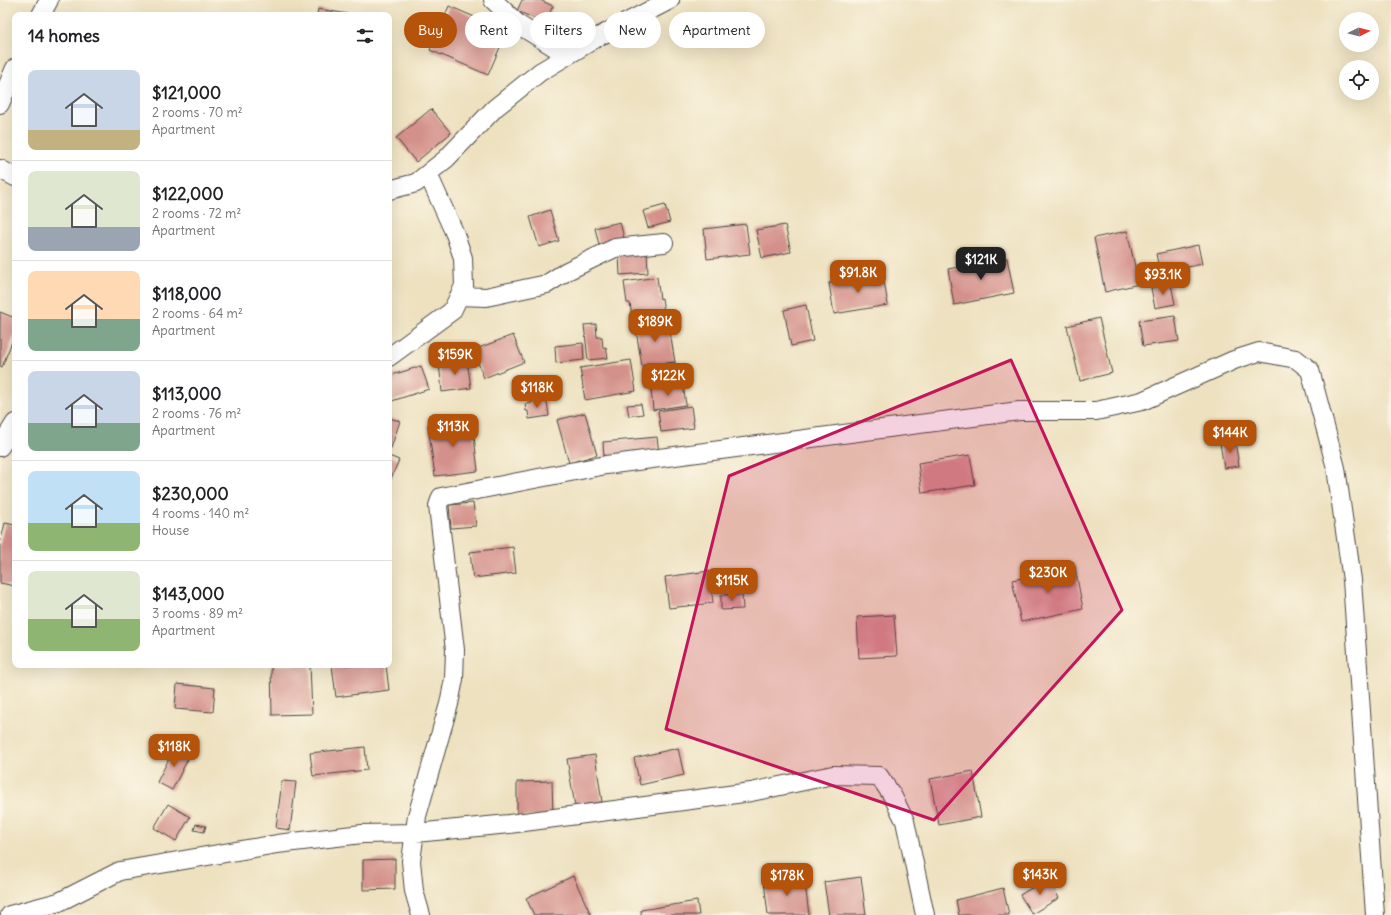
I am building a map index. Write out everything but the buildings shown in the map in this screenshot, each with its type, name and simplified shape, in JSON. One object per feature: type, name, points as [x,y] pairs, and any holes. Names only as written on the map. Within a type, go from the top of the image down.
[{"type":"street","points":[[43,12],[49,0]]},
{"type":"street","points":[[493,0],[518,25],[567,55]]},
{"type":"street","points":[[392,189],[416,183],[428,174],[446,159],[495,108],[540,72],[598,37],[670,0]]},
{"type":"street","points":[[0,104],[12,75]]},
{"type":"street","points":[[0,169],[12,176]]},
{"type":"street","points":[[392,356],[452,311],[464,286],[463,258],[455,234],[428,174]]},
{"type":"street","points":[[459,296],[486,297],[547,284],[567,271],[614,248],[664,243]]},
{"type":"street","points":[[421,915],[414,891],[411,861],[416,816],[449,704],[454,679],[455,650],[438,506],[441,497],[622,463],[1019,411],[1096,411],[1142,401],[1234,360],[1259,352],[1296,359],[1310,370],[1336,468],[1352,580],[1375,915]]},
{"type":"street","points":[[0,447],[12,428]]},
{"type":"street","points":[[10,915],[41,911],[120,871],[277,844],[362,834],[414,833],[509,824],[751,792],[833,775],[879,776],[892,795],[905,821],[925,915]]},
{"type":"highlighted area","points":[[1011,360],[1122,610],[934,820],[666,729],[729,476]]}]
